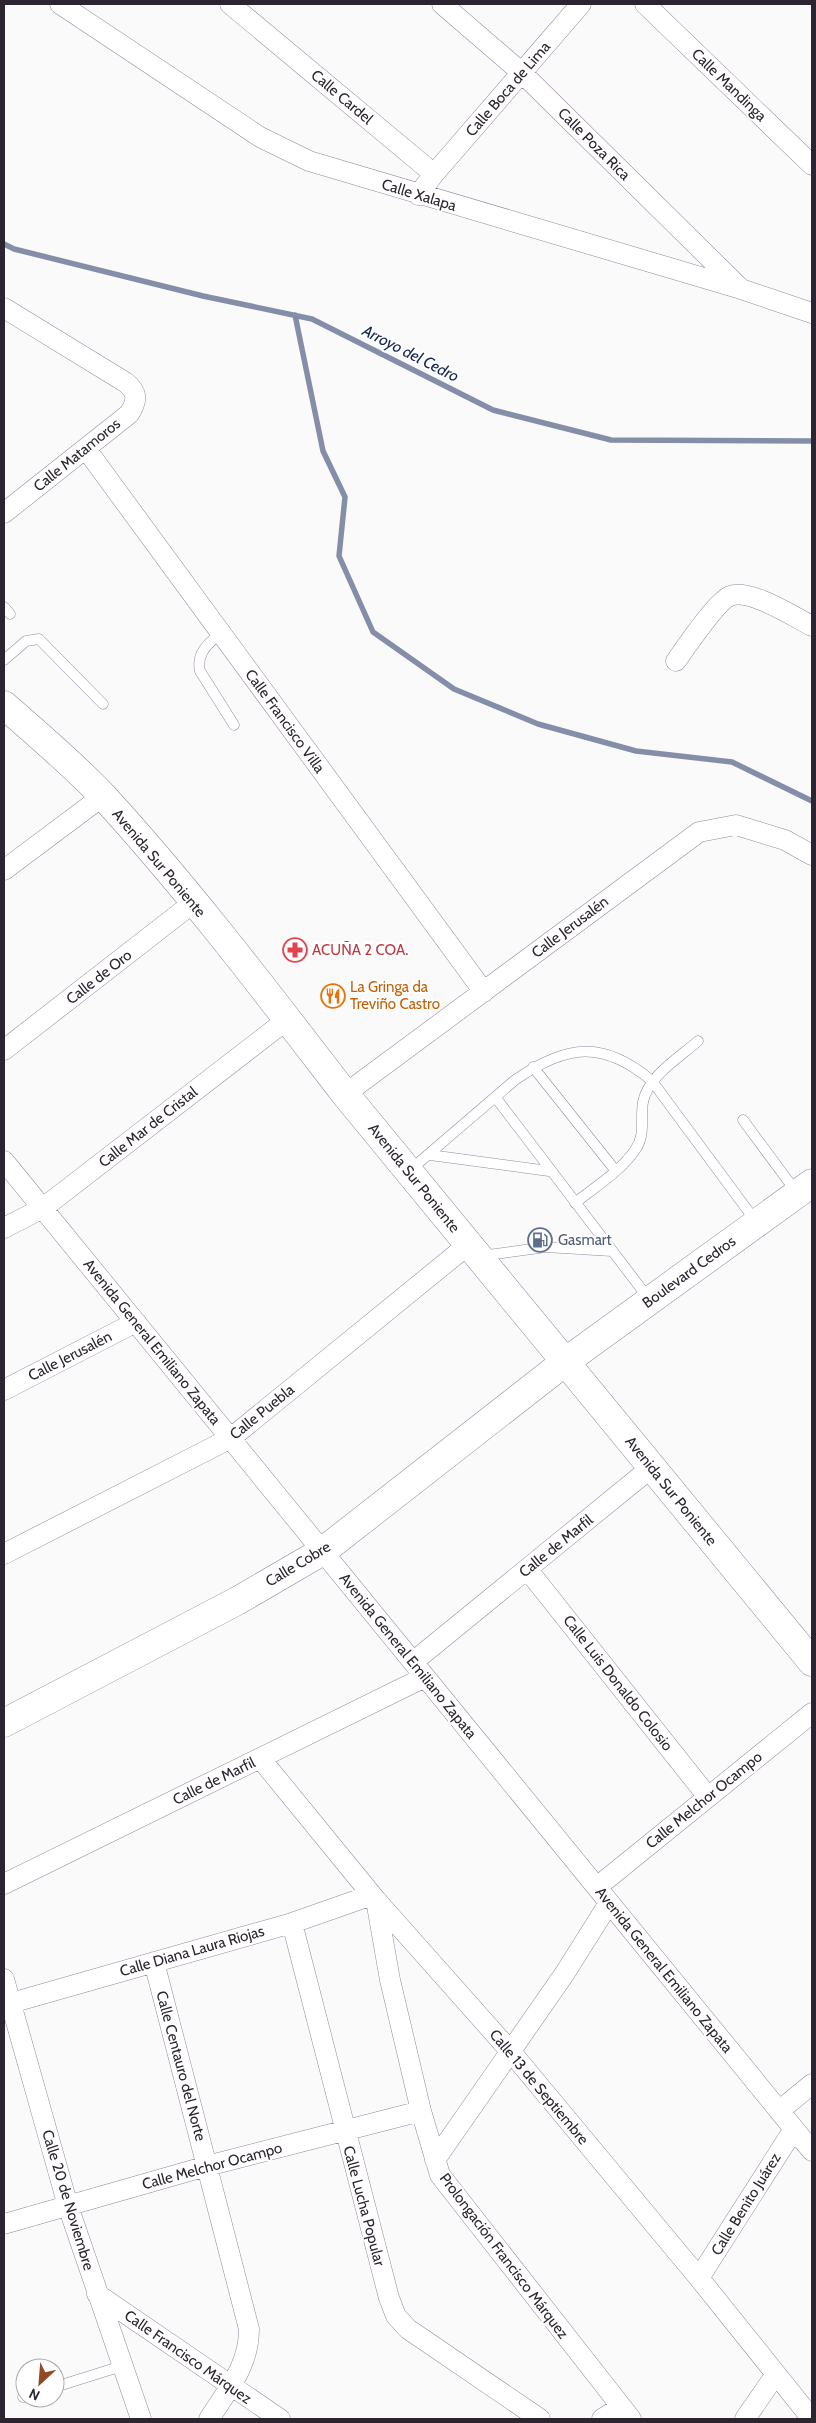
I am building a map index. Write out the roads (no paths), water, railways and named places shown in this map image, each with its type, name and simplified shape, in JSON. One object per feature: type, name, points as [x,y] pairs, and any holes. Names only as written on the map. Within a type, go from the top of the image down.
[{"type":"main road","name":"Avenida Sur Poniente","points":[[4,705],[103,796],[193,903],[345,1094],[419,1163],[474,1250],[812,1662]]},
{"type":"main road","name":"Boulevard Cedros","points":[[565,1362],[805,1188]]},
{"type":"main road","name":"Calle Cobre","points":[[4,1723],[229,1605],[322,1551],[565,1362]]},
{"type":"street","name":"Calle Xalapa","points":[[60,4],[260,137],[309,161],[418,195],[741,289],[812,313]]},
{"type":"street","name":"Calle Cardel","points":[[230,4],[434,174]]},
{"type":"street","name":"Calle Poza Rica","points":[[442,4],[522,73],[741,289]]},
{"type":"street","name":"Calle Boca de Lima","points":[[434,174],[581,4]]},
{"type":"street","name":"Calle Mandinga","points":[[645,4],[812,165]]},
{"type":"street","points":[[418,195],[434,174]]},
{"type":"street","name":"Calle Matamoros","points":[[4,308],[134,389],[137,397],[129,414],[4,513]]},
{"type":"street","name":"Calle Francisco Villa","points":[[86,449],[484,992]]},
{"type":"street","points":[[676,661],[717,607],[729,596],[740,594],[753,598],[812,626]]},
{"type":"street","points":[[4,870],[103,796]]},
{"type":"street","name":"Calle Jerusalén","points":[[345,1094],[699,832],[736,824],[785,840],[812,855]]},
{"type":"street","name":"Calle de Oro","points":[[4,1050],[193,903]]},
{"type":"street","name":"Calle Mar de Cristal","points":[[4,1228],[43,1208],[288,1020]]},
{"type":"street","name":"Avenida General Emiliano Zapata","points":[[4,1161],[812,2151]]},
{"type":"street","name":"Calle Puebla","points":[[4,1554],[231,1438],[474,1250]]},
{"type":"street","name":"Calle Jerusalén","points":[[4,1390],[136,1322]]},
{"type":"street","name":"Calle de Marfil","points":[[4,1884],[260,1758],[419,1670],[527,1569],[652,1467]]},
{"type":"street","name":"Calle Luis Donaldo Colosio","points":[[527,1569],[708,1797]]},
{"type":"street","name":"Calle Melchor Ocampo","points":[[435,2160],[565,1973],[603,1895],[708,1797],[812,1713]]},
{"type":"street","name":"Calle 13 de Septiembre","points":[[260,1758],[374,1898],[511,2052],[699,2278],[812,2419]]},
{"type":"street","name":"Calle Diana Laura Riojas","points":[[11,2003],[374,1898]]},
{"type":"street","name":"Prolongación Francisco Márquez","points":[[374,1898],[390,1980],[421,2111],[440,2175],[449,2189],[626,2413]]},
{"type":"street","name":"Calle Lucha Popular","points":[[292,1923],[344,2130],[389,2298],[396,2316],[408,2329],[540,2419]]},
{"type":"street","name":"Calle Centauro del Norte","points":[[154,1962],[249,2329],[246,2361],[230,2386]]},
{"type":"street","name":"Calle 20 de Noviembre","points":[[4,1979],[68,2206],[141,2419]]},
{"type":"street","points":[[780,2111],[812,2084]]},
{"type":"street","name":"Calle Melchor Ocampo","points":[[4,2224],[207,2166],[421,2111]]},
{"type":"street","name":"Calle Benito Juárez","points":[[699,2278],[794,2129]]},
{"type":"street","name":"Calle Francisco Márquez","points":[[97,2294],[280,2419]]},
{"type":"street","points":[[745,2419],[776,2374]]},
{"type":"street","points":[[209,2419],[230,2386]]},
{"type":"street","points":[[602,2419],[626,2413]]},
{"type":"lane","points":[[220,633],[206,646],[198,662],[200,671],[234,725]]},
{"type":"lane","points":[[4,660],[26,641],[39,639],[103,704]]},
{"type":"lane","points":[[575,1203],[636,1150],[641,1139],[643,1103],[652,1081],[698,1041]]},
{"type":"lane","points":[[419,1163],[533,1067],[561,1055],[585,1050],[611,1054],[625,1061],[652,1081],[757,1224]]},
{"type":"lane","points":[[533,1067],[615,1170]]},
{"type":"lane","points":[[496,1098],[549,1171],[649,1300]]},
{"type":"lane","points":[[743,1120],[805,1188]]},
{"type":"lane","points":[[419,1163],[549,1171]]},
{"type":"lane","points":[[474,1250],[546,1247],[612,1251]]},
{"type":"lane","points":[[65,2384],[122,2366]]},
{"type":"waterway","name":"Arroyo del Cedro","points":[[4,244],[14,249],[203,296],[312,319],[493,410],[611,440],[812,441]]},
{"type":"waterway","points":[[295,315],[323,451],[345,497],[339,556],[373,632],[454,689],[538,724],[636,751],[732,762],[812,801]]},
{"type":"place","name":"ACUÑA 2 COA.","points":[[295,950]]},
{"type":"place","name":"La Gringa da Treviño Castro","points":[[333,996]]},
{"type":"place","name":"Gasmart","points":[[540,1240]]}]
